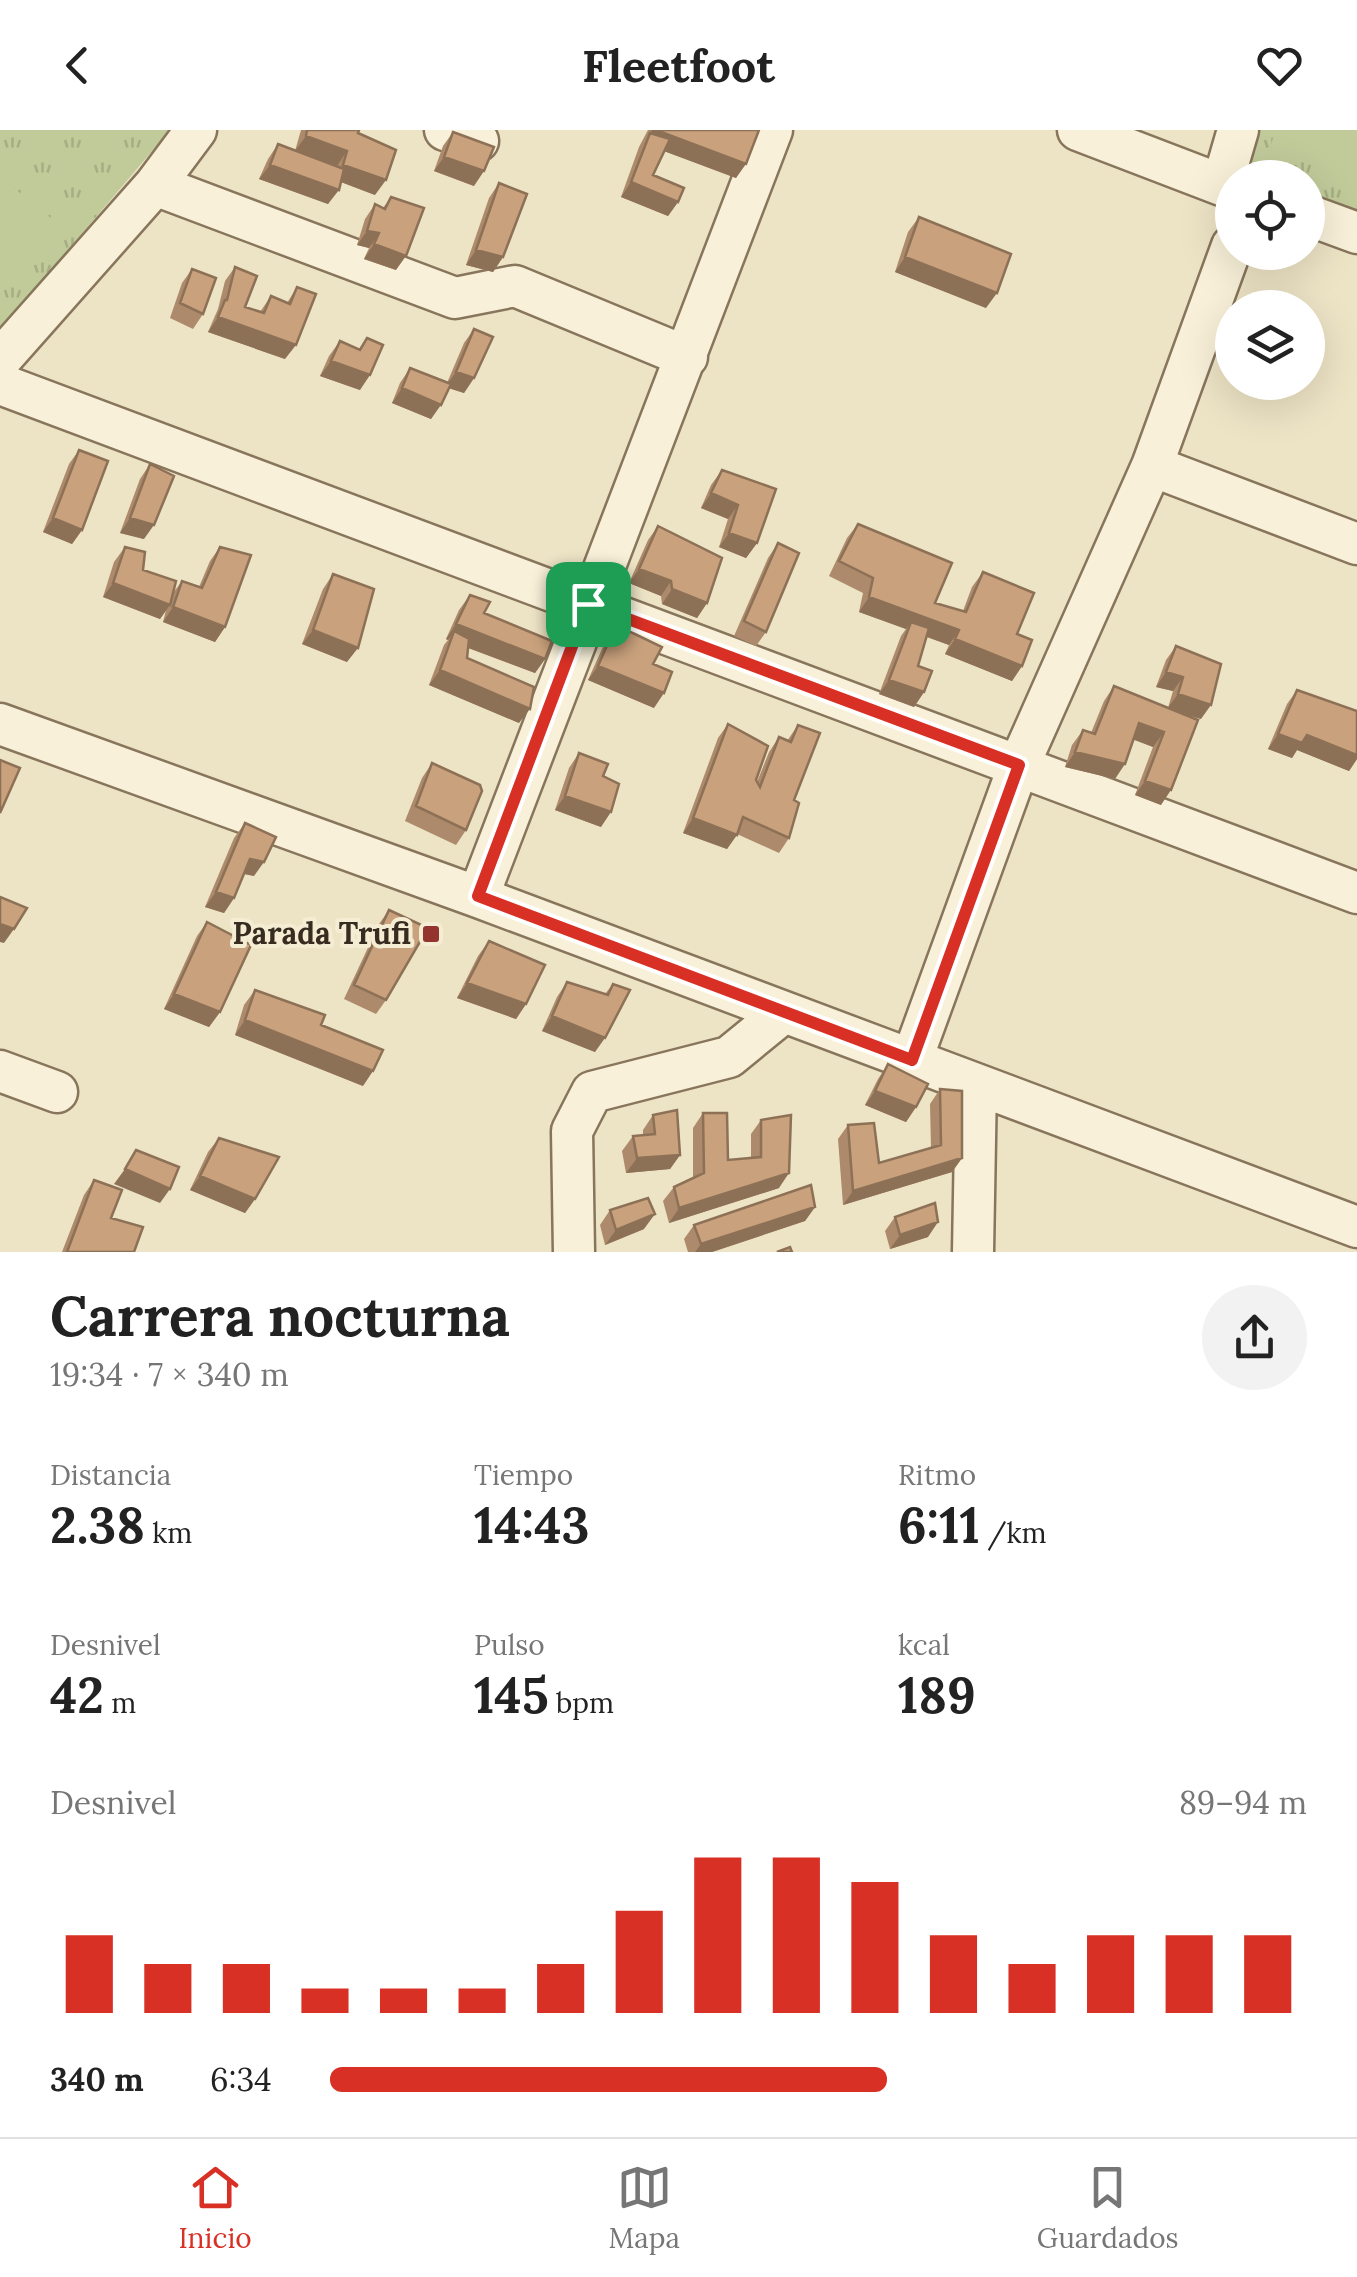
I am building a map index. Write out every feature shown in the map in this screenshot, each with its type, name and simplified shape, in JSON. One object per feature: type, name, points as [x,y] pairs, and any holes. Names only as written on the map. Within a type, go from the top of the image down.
[{"type":"street","points":[[0,360],[155,185],[196,130]]},
{"type":"street","points":[[478,896],[772,130]]},
{"type":"street","points":[[1078,130],[1215,182]]},
{"type":"street","points":[[1232,160],[1238,130]]},
{"type":"street","points":[[155,185],[454,298],[515,286],[687,357]]},
{"type":"street","points":[[1325,222],[1357,233]]},
{"type":"street","points":[[912,1060],[1019,765],[1152,466],[1223,270]]},
{"type":"street","points":[[0,384],[1357,893]]},
{"type":"street","points":[[1152,466],[1357,544]]},
{"type":"street","points":[[0,724],[478,896],[1357,1227]]},
{"type":"street","points":[[574,1252],[572,1131],[592,1092],[729,1057],[784,1012]]},
{"type":"street","points":[[0,1071],[57,1092]]},
{"type":"street","points":[[973,1252],[976,1084]]},
{"type":"green space","points":[[0,130],[170,130],[0,330]]},
{"type":"green space","points":[[1256,130],[1357,130],[1357,216],[1325,204],[1325,160],[1245,160]]},
{"type":"green space","points":[[1276,130],[1357,130],[1357,179],[1325,167],[1325,160],[1305,160],[1270,147]]},
{"type":"green space","points":[[0,177],[52,219],[0,285]]},
{"type":"building","points":[[307,130],[359,130],[358,133],[396,150],[386,180],[343,165],[347,151],[306,136]]},
{"type":"building","points":[[656,130],[759,130],[746,164]]},
{"type":"building","points":[[453,132],[494,147],[484,171],[444,157]]},
{"type":"building","points":[[650,133],[670,139],[653,175],[684,188],[678,202],[631,182]]},
{"type":"building","points":[[278,144],[344,169],[339,190],[270,165]]},
{"type":"building","points":[[499,183],[527,194],[503,257],[476,250]]},
{"type":"building","points":[[391,197],[424,208],[406,256],[374,244],[379,233],[367,231],[375,204],[385,209]]},
{"type":"building","points":[[919,217],[1011,254],[997,293],[905,257]]},
{"type":"building","points":[[235,267],[257,276],[245,307],[264,313],[271,296],[290,304],[297,287],[316,294],[296,345],[218,317],[227,300]]},
{"type":"building","points":[[192,269],[216,278],[203,314],[180,303]]},
{"type":"building","points":[[474,329],[493,337],[474,378],[456,372]]},
{"type":"building","points":[[367,338],[383,345],[370,375],[331,361],[340,341],[360,350]]},
{"type":"building","points":[[410,368],[451,384],[441,405],[402,388]]},
{"type":"building","points":[[79,450],[108,461],[82,530],[53,518]]},
{"type":"building","points":[[150,464],[174,476],[154,525],[130,518]]},
{"type":"building","points":[[722,470],[776,489],[757,543],[729,533],[738,505],[711,493]]},
{"type":"building","points":[[858,524],[952,563],[935,603],[966,612],[983,572],[1034,593],[1017,634],[1032,640],[1022,666],[955,639],[959,630],[869,597],[873,578],[839,561]]},
{"type":"building","points":[[658,526],[722,558],[707,603],[672,589],[671,581],[639,569]]},
{"type":"building","points":[[778,543],[799,553],[766,632],[744,621]]},
{"type":"building","points":[[125,547],[145,552],[143,570],[176,581],[170,605],[113,583]]},
{"type":"building","points":[[220,547],[251,555],[225,627],[173,607],[182,581],[202,588]]},
{"type":"building","points":[[333,574],[374,589],[358,648],[313,630]]},
{"type":"building","points":[[470,595],[490,602],[484,613],[552,641],[545,659],[456,624]]},
{"type":"building","points":[[911,622],[929,628],[918,666],[932,671],[924,692],[889,680]]},
{"type":"building","points":[[616,625],[662,647],[653,664],[672,672],[664,693],[598,666]]},
{"type":"building","points":[[454,631],[469,639],[467,658],[534,687],[530,709],[440,670]]},
{"type":"building","points":[[1176,646],[1221,664],[1211,705],[1178,694],[1183,677],[1166,672]]},
{"type":"building","points":[[1114,686],[1198,720],[1171,790],[1145,781],[1164,732],[1139,723],[1125,764],[1075,752],[1083,730],[1095,734]]},
{"type":"building","points":[[1297,690],[1357,711],[1357,755],[1307,735],[1302,743],[1278,734]]},
{"type":"building","points":[[728,724],[768,746],[756,780],[760,787],[779,737],[791,742],[798,725],[820,733],[794,800],[799,803],[789,838],[743,817],[737,835],[693,818]]},
{"type":"building","points":[[579,753],[608,764],[603,776],[619,784],[611,812],[565,796]]},
{"type":"building","points":[[0,760],[20,768],[0,813]]},
{"type":"building","points":[[432,763],[480,785],[482,791],[466,830],[416,806]]},
{"type":"building","points":[[245,823],[276,837],[264,862],[250,859],[234,898],[216,892]]},
{"type":"building","points":[[0,897],[27,908],[14,929],[0,924]]},
{"type":"building","points":[[389,910],[428,928],[386,1000],[354,985]]},
{"type":"building","points":[[207,922],[251,945],[220,1012],[174,994]]},
{"type":"building","points":[[489,941],[545,965],[526,1004],[467,983]]},
{"type":"building","points":[[567,982],[608,995],[613,984],[630,990],[605,1038],[552,1016]]},
{"type":"building","points":[[255,990],[325,1015],[321,1025],[383,1050],[373,1071],[245,1020]]},
{"type":"building","points":[[888,1064],[928,1084],[916,1107],[875,1091]]},
{"type":"building","points":[[940,1089],[962,1091],[962,1158],[853,1191],[848,1125],[874,1123],[879,1163],[941,1145]]},
{"type":"building","points":[[677,1110],[680,1155],[637,1158],[633,1136],[655,1134],[653,1115]]},
{"type":"building","points":[[703,1113],[727,1113],[728,1160],[761,1157],[761,1120],[791,1115],[789,1173],[679,1208],[674,1187],[704,1173]]},
{"type":"building","points":[[219,1138],[279,1157],[255,1199],[200,1176]]},
{"type":"building","points":[[136,1150],[179,1167],[170,1189],[125,1169]]},
{"type":"building","points":[[94,1180],[122,1190],[111,1218],[143,1227],[134,1252],[67,1252]]},
{"type":"building","points":[[811,1185],[815,1207],[701,1244],[694,1225]]},
{"type":"building","points":[[648,1198],[655,1214],[616,1230],[610,1210]]},
{"type":"building","points":[[935,1203],[938,1222],[900,1235],[895,1217]]},
{"type":"place","name":"Parada Trufi","points":[[431,934]]},
{"type":"route","points":[[588,604],[1019,765],[912,1060],[478,896],[588,604]]}]
